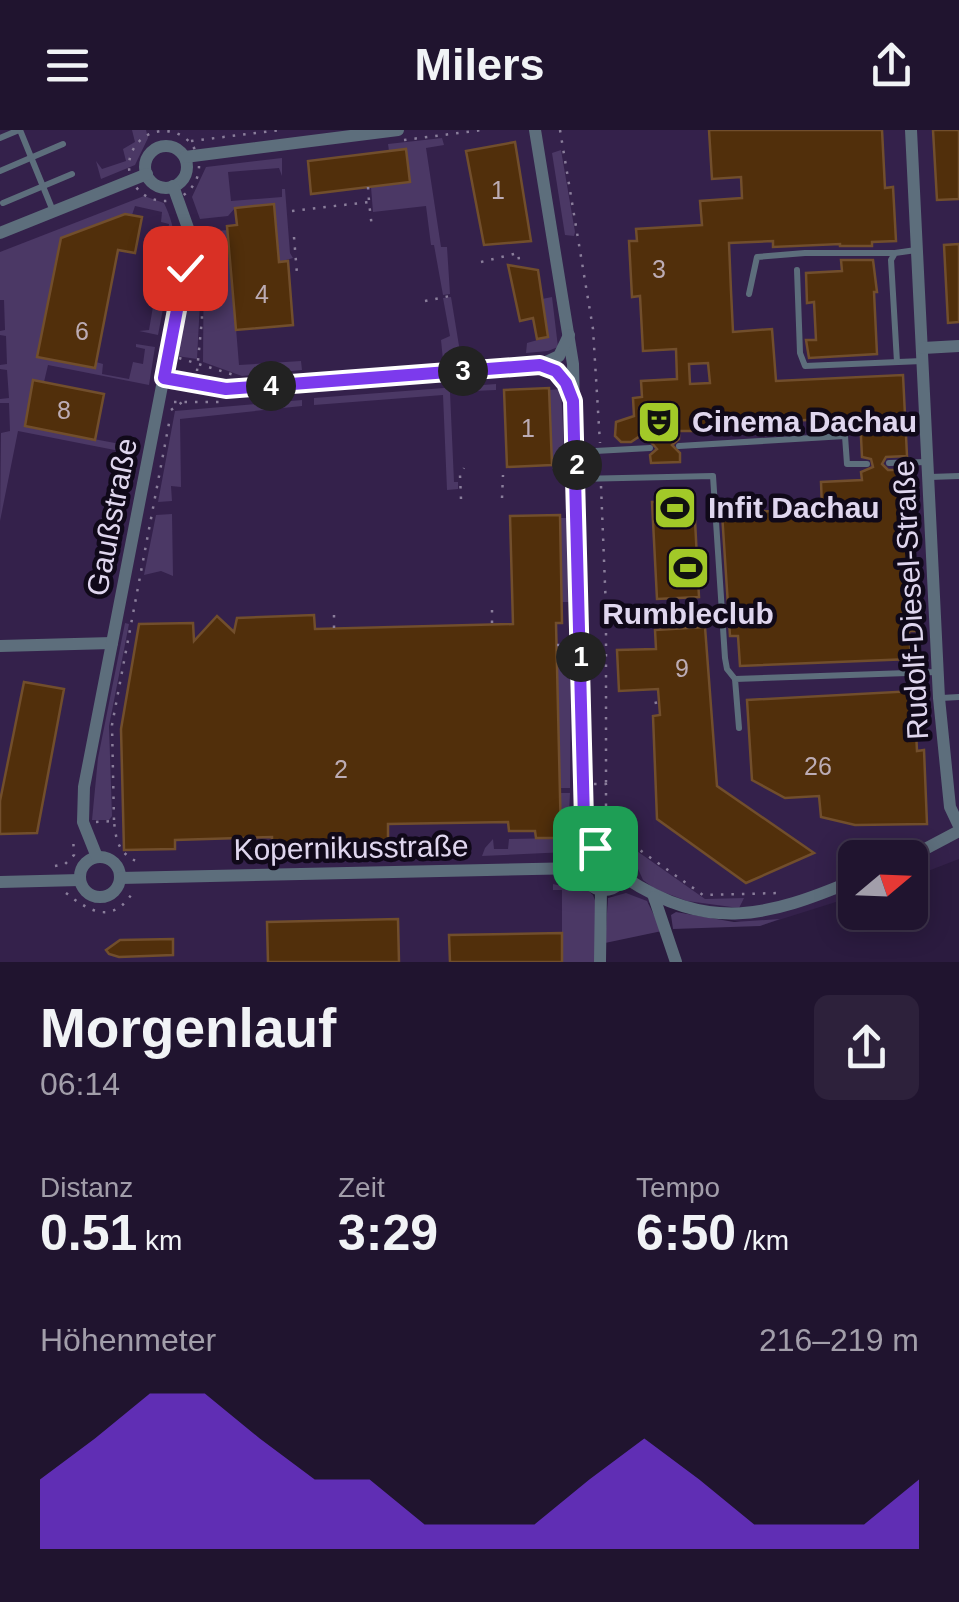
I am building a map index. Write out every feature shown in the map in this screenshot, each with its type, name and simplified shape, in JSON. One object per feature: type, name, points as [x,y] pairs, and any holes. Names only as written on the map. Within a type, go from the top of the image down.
[{"type":"street","points":[[191,156],[176,192],[155,184],[147,174],[148,156],[164,146],[191,156],[398,130]]},
{"type":"street","points":[[535,130],[570,332],[577,479],[582,784],[584,820],[595,848]]},
{"type":"street","name":"Rudolf-Diesel-Straße","points":[[911,130],[938,672],[950,808],[959,829]]},
{"type":"street","points":[[159,132],[164,146]]},
{"type":"street","points":[[0,233],[147,174]]},
{"type":"street","name":"Gaußstraße","points":[[97,857],[83,822],[84,787],[189,247],[188,228],[176,192]]},
{"type":"street","points":[[164,378],[226,389],[540,365],[559,356],[570,332]]},
{"type":"street","points":[[923,354],[959,346]]},
{"type":"street","points":[[540,365],[556,371],[573,401]]},
{"type":"street","points":[[0,646],[112,643]]},
{"type":"street","points":[[928,847],[959,829]]},
{"type":"street","points":[[595,848],[612,848],[621,854],[626,865],[624,877],[615,886],[602,889],[588,882],[582,868],[586,856],[595,848]]},
{"type":"street","points":[[80,880],[82,868],[97,857],[114,862],[120,878]]},
{"type":"street","name":"Kopernikusstraße","points":[[0,882],[80,880],[86,892],[105,897],[116,890],[120,878],[582,868]]},
{"type":"street","points":[[624,877],[654,897],[719,913],[778,910],[838,887]]},
{"type":"street","points":[[600,962],[602,889]]},
{"type":"street","points":[[654,897],[676,962]]},
{"type":"lane","points":[[0,138],[19,130],[53,212]]},
{"type":"lane","points":[[0,170],[63,144]]},
{"type":"lane","points":[[3,203],[72,174]]},
{"type":"lane","points":[[749,294],[758,257],[917,250]]},
{"type":"lane","points":[[895,253],[891,260],[897,362]]},
{"type":"lane","points":[[796,270],[800,353],[805,366],[897,362],[923,354]]},
{"type":"lane","points":[[680,446],[845,436],[847,464],[868,464]]},
{"type":"lane","points":[[576,452],[650,448]]},
{"type":"lane","points":[[889,463],[928,462]]},
{"type":"lane","points":[[577,479],[713,476],[725,658],[727,670],[735,679],[739,728]]},
{"type":"lane","points":[[929,477],[959,476]]},
{"type":"lane","points":[[735,679],[938,672]]},
{"type":"lane","points":[[940,698],[959,698]]},
{"type":"path","points":[[189,142],[198,176],[193,186],[176,192],[166,201],[149,198],[133,180],[132,155],[138,144],[159,132],[189,142],[280,130]]},
{"type":"path","points":[[368,187],[372,228]]},
{"type":"path","points":[[292,210],[369,202]]},
{"type":"path","points":[[294,237],[297,274]]},
{"type":"path","points":[[481,262],[518,253],[520,267]]},
{"type":"path","points":[[200,255],[199,362],[241,378]]},
{"type":"path","points":[[425,300],[455,295]]},
{"type":"path","points":[[145,865],[121,852],[115,837],[112,726],[172,408],[182,402],[221,402]]},
{"type":"path","points":[[461,499],[460,475],[464,468]]},
{"type":"path","points":[[502,498],[503,475]]},
{"type":"path","points":[[596,609],[606,609]]},
{"type":"path","points":[[492,610],[492,625]]},
{"type":"path","points":[[334,611],[334,628]]},
{"type":"path","points":[[556,645],[573,644]]},
{"type":"path","points":[[656,704],[658,698]]},
{"type":"path","points":[[582,784],[606,784],[606,817],[621,854]]},
{"type":"path","points":[[560,856],[571,852],[572,816]]},
{"type":"path","points":[[51,868],[72,858],[76,849],[71,823],[114,821]]},
{"type":"path","points":[[613,831],[703,895],[792,892]]},
{"type":"path","points":[[53,893],[67,893],[81,906],[97,913],[114,911],[126,903],[132,892],[144,889]]},
{"type":"shaded area","points":[[0,130],[959,130],[959,859],[928,871],[928,840],[838,840],[838,901],[760,926],[571,887],[571,962],[0,962]]},
{"type":"shaded area","points":[[132,130],[146,130],[148,138],[135,165],[101,179],[96,161],[102,169],[126,161],[123,149],[135,142]]},
{"type":"shaded area","points":[[442,138],[444,145],[426,148],[441,247],[447,247],[450,294],[443,295],[426,206],[373,212],[371,187],[410,182],[406,150],[389,151],[388,144]]},
{"type":"shaded area","points":[[561,150],[574,236],[565,235],[552,153]]},
{"type":"shaded area","points":[[282,158],[282,176],[279,168],[228,172],[231,201],[282,197],[285,189],[293,258],[279,262],[274,204],[235,208],[228,216],[200,219],[192,197],[206,167]]},
{"type":"shaded area","points":[[144,196],[164,203],[173,231],[173,260],[153,256],[163,255],[166,242],[162,238],[167,238],[169,224],[161,222],[162,212],[135,206],[132,215],[125,214],[61,238],[38,357],[94,368],[96,362],[103,364],[102,374],[129,379],[133,362],[143,364],[145,349],[136,344],[155,347],[149,385],[48,365],[44,382],[33,381],[25,426],[136,447],[135,454],[18,431],[0,521],[1,433],[10,431],[9,403],[0,403],[0,399],[9,398],[7,370],[0,369],[0,365],[7,364],[6,336],[0,335],[5,330],[4,300],[0,300],[0,252]]},
{"type":"shaded area","points":[[228,230],[239,365],[301,361],[302,370],[242,376],[203,362],[204,242],[215,231]]},
{"type":"shaded area","points":[[198,250],[200,302],[197,359],[177,356]]},
{"type":"shaded area","points":[[151,269],[170,272],[158,335],[139,331],[149,330],[155,295],[151,291],[156,292],[159,273]]},
{"type":"shaded area","points":[[451,297],[461,358],[443,360],[441,340],[450,336],[443,298]]},
{"type":"shaded area","points":[[552,297],[558,347],[526,353],[527,343],[548,337],[542,299]]},
{"type":"shaded area","points":[[496,384],[496,390],[450,392],[454,482],[458,482],[458,489],[447,490],[443,395],[314,405],[314,398]]},
{"type":"shaded area","points":[[561,389],[565,468],[552,469],[549,390]]},
{"type":"shaded area","points":[[302,400],[302,406],[180,419],[181,487],[171,486],[172,501],[158,502],[175,411]]},
{"type":"shaded area","points":[[172,514],[173,576],[161,571],[144,575],[156,515]]},
{"type":"shaded area","points":[[560,518],[567,518],[570,602],[562,602]]},
{"type":"shaded area","points":[[125,623],[129,624],[109,726],[112,816],[109,820],[92,820],[98,758]]},
{"type":"shaded area","points":[[557,653],[571,653],[570,788],[560,788]]},
{"type":"shaded area","points":[[560,793],[570,793],[567,852],[482,856],[493,839],[494,849],[508,849],[509,839],[561,838]]},
{"type":"shaded area","points":[[617,837],[705,899],[744,898],[739,908],[687,901],[655,889],[643,880],[631,853]]},
{"type":"shaded area","points":[[577,881],[596,903],[596,962],[562,962],[562,890],[553,890],[553,884],[571,888]]},
{"type":"shaded area","points":[[626,893],[647,901],[662,931],[605,943],[608,898]]},
{"type":"shaded area","points":[[676,912],[734,922],[780,919],[760,926],[673,929],[671,915]]},
{"type":"building","points":[[709,130],[882,130],[885,188],[893,187],[896,241],[872,242],[872,246],[773,247],[773,241],[729,243],[733,332],[772,329],[776,381],[903,375],[907,456],[886,457],[882,464],[888,470],[910,470],[912,516],[905,516],[908,600],[918,600],[919,631],[909,631],[911,659],[740,666],[738,636],[730,636],[722,513],[822,509],[821,482],[862,480],[861,472],[873,467],[871,459],[862,457],[860,417],[789,421],[790,431],[679,431],[679,439],[672,445],[680,453],[680,462],[651,463],[650,455],[657,449],[650,441],[649,430],[631,442],[621,442],[615,436],[616,422],[634,416],[633,398],[642,397],[641,381],[677,379],[676,349],[643,351],[640,296],[632,297],[629,241],[637,241],[636,229],[702,225],[700,201],[742,198],[741,177],[712,179]],"holes":[[[708,363],[710,383],[690,384],[689,364]]]},
{"type":"building","points":[[933,130],[959,130],[959,199],[937,200]]},
{"type":"building","points":[[515,142],[531,241],[484,245],[466,151]]},
{"type":"building","points":[[406,149],[410,182],[311,194],[308,161]]},
{"type":"building","points":[[274,204],[279,262],[288,261],[293,325],[236,330],[227,226],[237,225],[235,208]]},
{"type":"building","points":[[125,214],[142,217],[135,253],[118,250],[95,368],[37,357],[61,238]]},
{"type":"building","points":[[959,244],[959,322],[948,323],[944,245]]},
{"type":"building","points":[[841,260],[873,260],[877,354],[809,358],[806,340],[816,340],[814,302],[807,303],[806,273],[842,271]]},
{"type":"building","points":[[508,265],[538,270],[548,337],[537,339],[533,318],[520,321]]},
{"type":"building","points":[[33,380],[104,394],[95,440],[25,426]]},
{"type":"building","points":[[549,388],[552,465],[507,467],[504,390]]},
{"type":"building","points":[[694,501],[699,597],[657,599],[652,502]]},
{"type":"building","points":[[560,515],[562,623],[556,623],[561,838],[536,838],[535,831],[509,831],[508,822],[388,824],[388,842],[272,846],[272,837],[175,840],[175,849],[124,850],[121,729],[139,624],[193,623],[194,641],[217,616],[234,632],[237,618],[314,615],[315,629],[513,624],[510,516]]},
{"type":"building","points":[[705,627],[717,786],[814,853],[746,883],[657,819],[653,716],[660,715],[658,689],[619,691],[617,650],[656,649],[655,630]]},
{"type":"building","points":[[24,682],[64,689],[37,833],[0,834],[0,801]]},
{"type":"building","points":[[914,691],[917,751],[924,750],[927,824],[855,825],[821,817],[819,796],[785,798],[752,780],[747,700]]},
{"type":"building","points":[[398,919],[399,962],[268,962],[267,922]]},
{"type":"building","points":[[562,933],[562,962],[450,962],[449,935]]},
{"type":"building","points":[[173,939],[173,955],[119,957],[106,950],[120,940]]},
{"type":"place","name":"Cinema Dachau","points":[[659,422]]},
{"type":"place","name":"Infit Dachau","points":[[675,508]]},
{"type":"place","name":"Rumbleclub","points":[[688,568]]},
{"type":"route","points":[[185,268],[164,378],[226,389],[540,365],[556,371],[566,383],[573,401],[577,472],[584,820],[595,848]]}]
